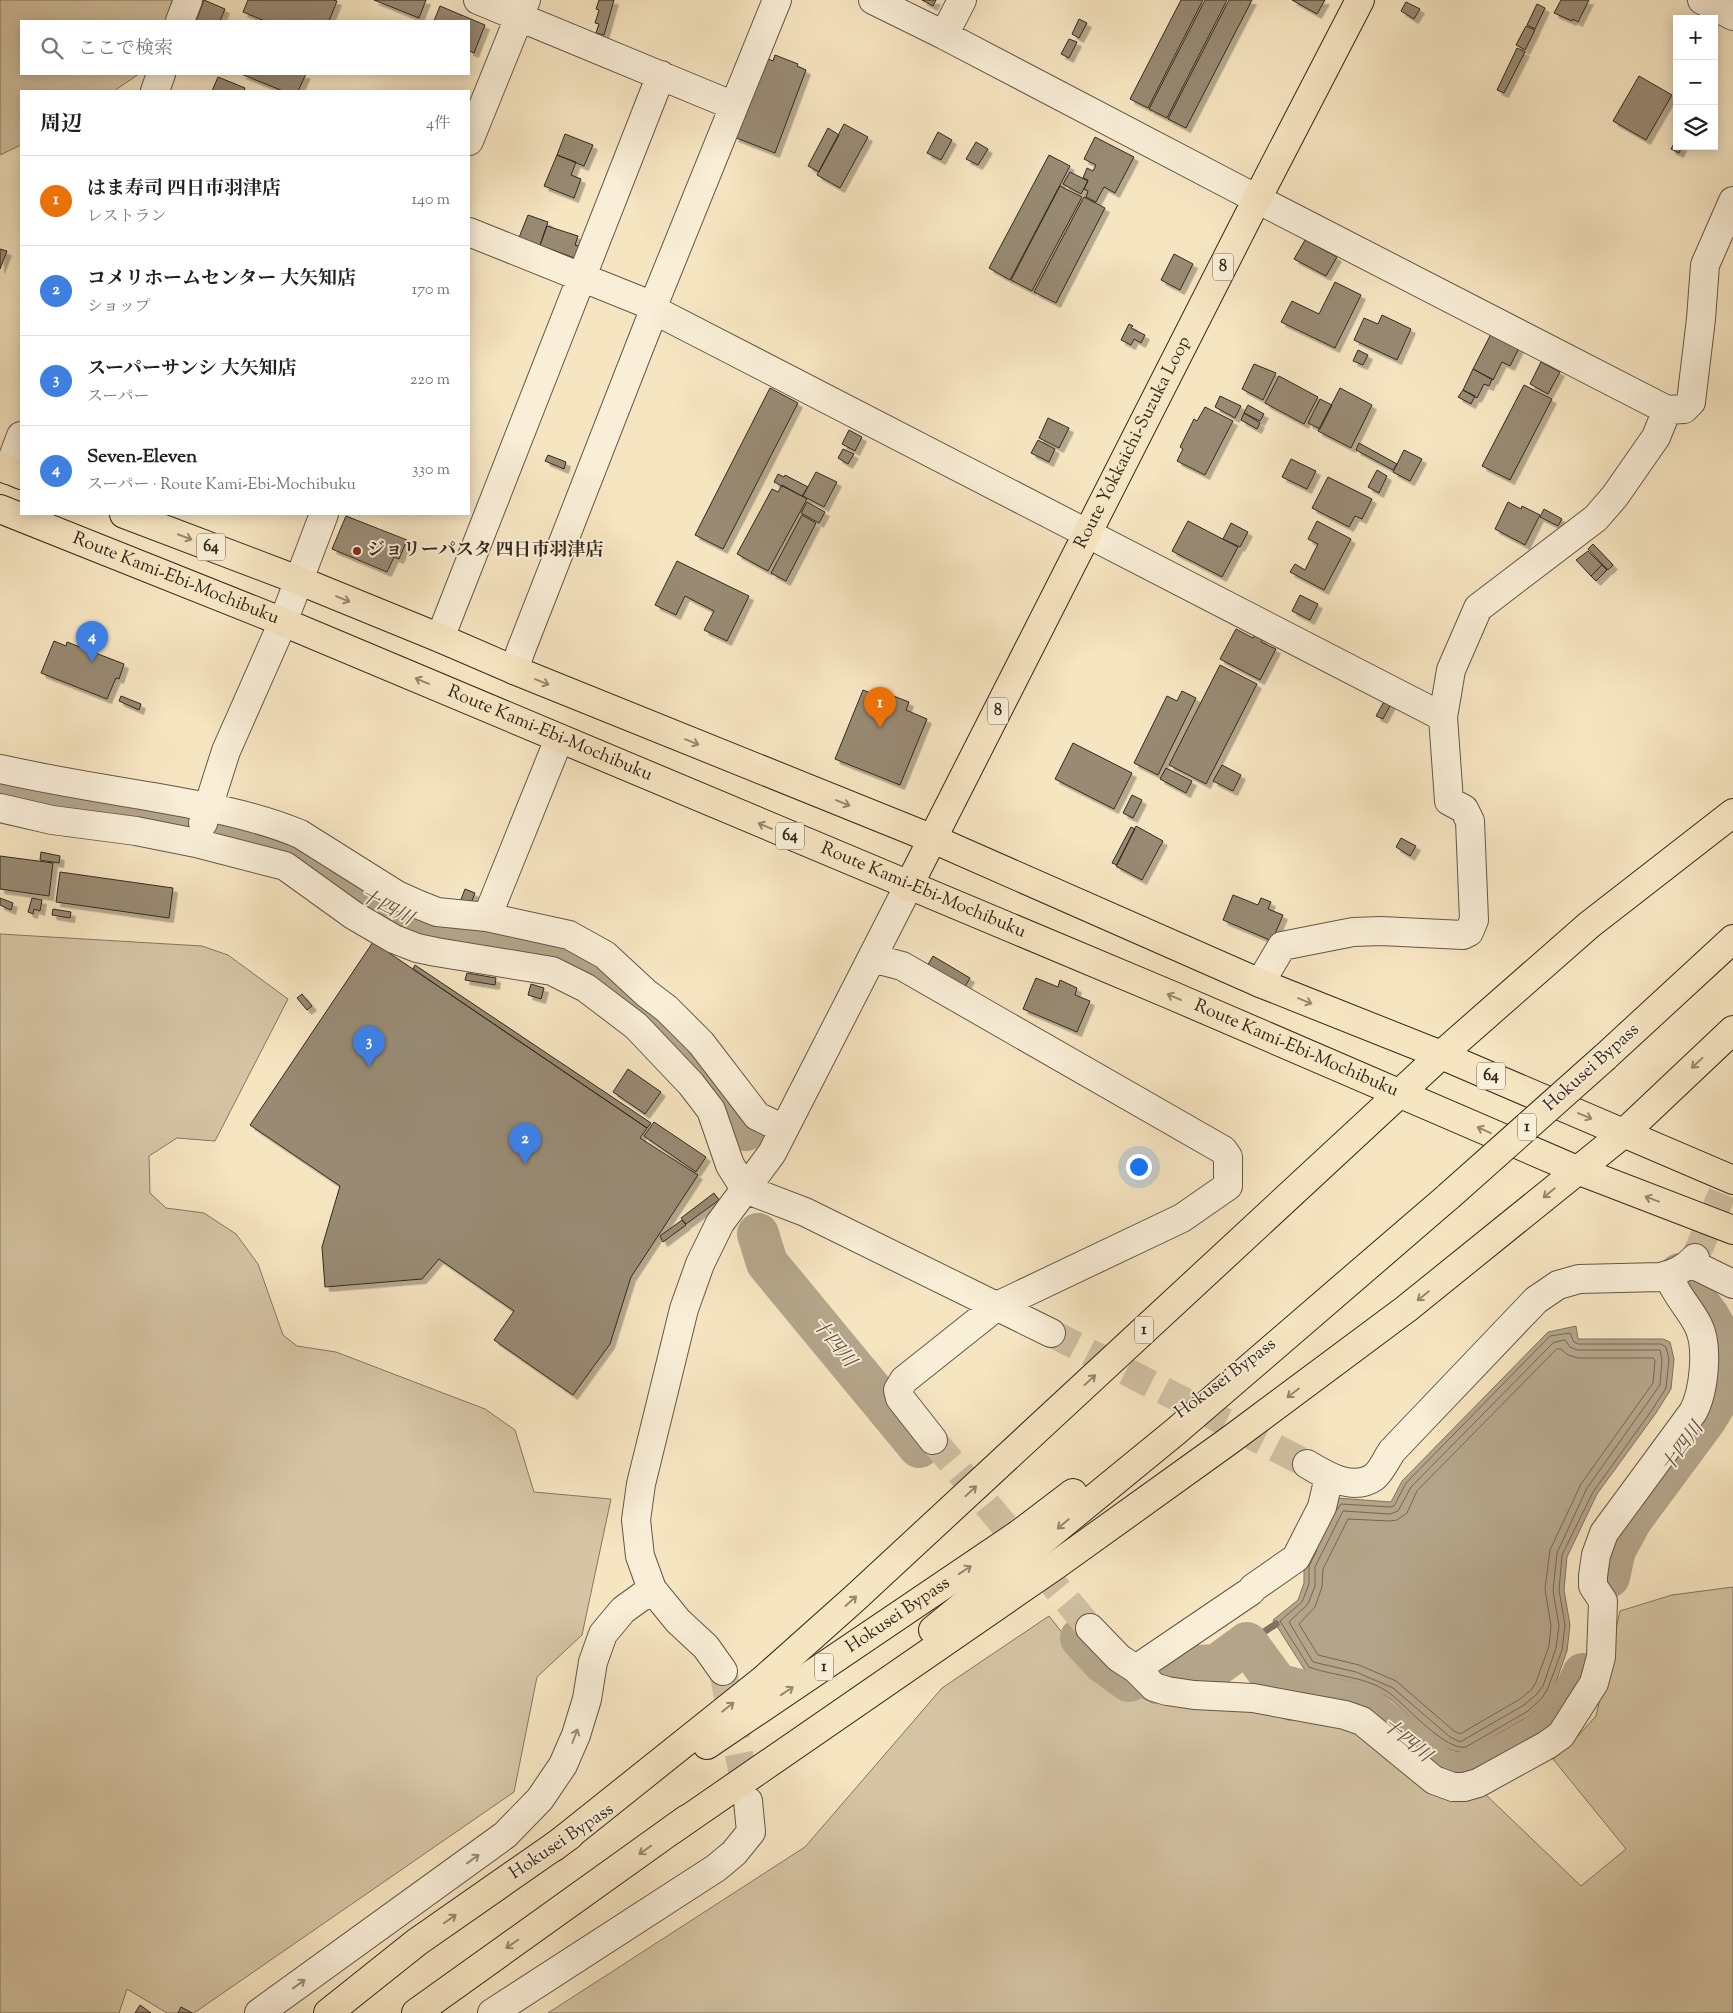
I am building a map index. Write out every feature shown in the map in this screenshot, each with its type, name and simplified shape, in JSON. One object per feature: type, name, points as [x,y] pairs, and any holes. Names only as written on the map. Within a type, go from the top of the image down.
[{"type":"main road","name":"Route Yokkaichi-Suzuka Loop","points":[[908,887],[1360,0]]},
{"type":"main road","name":"Route Kami-Ebi-Mochibuku","points":[[0,509],[283,622],[1399,1093],[1576,1170],[1733,1230]]},
{"type":"main road","name":"64","points":[[127,515],[298,580],[514,670],[933,839],[1260,983],[1441,1055],[1733,1180]]},
{"type":"main road","name":"1","points":[[554,1847],[763,1680],[1441,1055],[1589,925],[1733,813]]},
{"type":"main road","name":"Hokusei Bypass","points":[[416,2013],[672,1830],[918,1642],[1160,1444],[1449,1196],[1733,940]]},
{"type":"main road","name":"1","points":[[672,1830],[1056,1565],[1222,1446],[1406,1310],[1576,1170],[1624,1133],[1733,1030]]},
{"type":"main road","name":"Hokusei Bypass","points":[[328,2013],[417,1942],[554,1847],[832,1662],[1018,1534],[1314,1312]]},
{"type":"main road","points":[[317,2013],[417,1942]]},
{"type":"street","points":[[180,20],[188,0]]},
{"type":"street","points":[[478,0],[522,8],[660,75],[734,106]]},
{"type":"street","points":[[514,670],[520,650],[653,308],[777,0]]},
{"type":"street","points":[[872,0],[944,35],[1667,410],[1684,409],[1691,402],[1701,319],[1705,265],[1733,201]]},
{"type":"street","points":[[944,35],[962,0]]},
{"type":"street","points":[[1702,0],[1733,16]]},
{"type":"street","points":[[470,138],[522,8]]},
{"type":"street","points":[[155,90],[162,75]]},
{"type":"street","points":[[440,638],[660,75]]},
{"type":"street","points":[[470,232],[582,277],[653,308],[1442,717]]},
{"type":"street","points":[[1260,983],[1282,946],[1353,932],[1381,931],[1463,935],[1469,932],[1474,920],[1470,822],[1464,808],[1449,802],[1442,717],[1451,670],[1478,608],[1596,518],[1615,496],[1656,437],[1667,410]]},
{"type":"street","points":[[10,470],[20,439]]},
{"type":"street","points":[[196,842],[226,751],[283,622],[324,515]]},
{"type":"street","points":[[487,917],[559,739]]},
{"type":"street","points":[[0,769],[207,809],[286,828],[300,834],[397,895],[437,912],[487,917],[569,935],[606,956],[614,987],[636,1026],[669,1059],[711,1110],[730,1165],[745,1189],[805,1212],[1051,1333]]},
{"type":"street","points":[[0,808],[52,820],[136,831],[196,842],[285,866],[353,915],[384,916],[394,940],[418,948],[552,971],[586,988],[614,987],[667,1009],[701,1044],[757,1116],[784,1130]]},
{"type":"street","points":[[723,1671],[706,1647],[678,1621],[652,1589],[640,1556],[636,1520],[641,1484],[684,1309],[700,1264],[720,1223],[772,1153],[908,887]]},
{"type":"street","points":[[872,958],[902,966],[1223,1150],[1228,1157],[1228,1186],[1182,1218],[997,1306],[904,1380],[898,1390],[900,1398],[933,1440]]},
{"type":"street","points":[[1136,1669],[1296,1558],[1322,1507],[1318,1471],[1355,1483],[1374,1477],[1392,1450],[1536,1300],[1558,1285],[1580,1279],[1661,1277],[1682,1267],[1733,1284]]},
{"type":"street","points":[[1090,1628],[1119,1658],[1136,1669],[1154,1687],[1194,1695],[1252,1698],[1345,1714],[1362,1721],[1434,1780],[1453,1787],[1464,1787],[1478,1783],[1555,1740],[1570,1724],[1594,1683],[1601,1658],[1603,1601],[1594,1586],[1593,1576],[1596,1555],[1604,1533],[1693,1412],[1699,1401],[1704,1355],[1703,1336],[1698,1324],[1683,1303],[1682,1267]]},
{"type":"street","points":[[259,2013],[505,1835],[540,1799],[563,1765],[576,1735],[603,1634],[623,1610],[652,1589]]},
{"type":"street","points":[[492,2013],[716,1868],[728,1858],[751,1832],[748,1801]]},
{"type":"shaded area","points":[[0,0],[175,0],[168,20],[20,20],[20,75],[138,75],[115,90],[20,90],[20,145],[0,155]]},
{"type":"shaded area","points":[[0,934],[202,946],[228,955],[288,999],[215,1141],[177,1138],[149,1156],[150,1193],[166,1208],[204,1213],[236,1234],[258,1264],[283,1335],[297,1346],[336,1352],[485,1409],[515,1430],[534,1492],[611,1499],[582,1635],[537,1677],[514,1792],[194,2013],[167,2013],[127,1989],[119,2013],[0,2013]]},
{"type":"shaded area","points":[[1733,1587],[1733,2013],[548,2013],[805,1847],[942,1688],[1049,1616],[1090,1668],[1128,1691],[1153,1703],[1210,1701],[1250,1707],[1288,1720],[1333,1722],[1484,1793],[1581,1886],[1626,1849],[1553,1759],[1567,1748],[1596,1716],[1620,1611],[1672,1595]]},
{"type":"water","points":[[1576,1326],[1578,1339],[1663,1339],[1670,1342],[1674,1359],[1671,1389],[1656,1413],[1597,1494],[1567,1557],[1564,1590],[1570,1625],[1567,1651],[1553,1690],[1546,1701],[1531,1715],[1467,1752],[1456,1752],[1435,1740],[1396,1704],[1378,1692],[1348,1681],[1306,1672],[1273,1620],[1298,1600],[1304,1583],[1304,1565],[1337,1498],[1391,1502],[1402,1481],[1548,1332]]},
{"type":"building","points":[[204,0],[225,9],[220,20],[196,20]]},
{"type":"building","points":[[248,0],[337,1],[329,20],[263,20],[243,12]]},
{"type":"building","points":[[374,0],[426,0],[419,18]]},
{"type":"building","points":[[599,0],[614,0],[604,35],[596,33],[599,24],[595,23],[599,10],[596,9]]},
{"type":"building","points":[[922,0],[936,0],[933,6]]},
{"type":"building","points":[[1181,0],[1203,0],[1148,108],[1130,99]]},
{"type":"building","points":[[1205,0],[1227,0],[1167,118],[1149,109]]},
{"type":"building","points":[[1229,0],[1252,0],[1186,128],[1168,119]]},
{"type":"building","points":[[1292,0],[1325,0],[1317,14]]},
{"type":"building","points":[[1561,0],[1589,0],[1578,22],[1554,13]]},
{"type":"building","points":[[1406,2],[1420,9],[1414,19],[1401,11]]},
{"type":"building","points":[[1537,4],[1545,8],[1535,29],[1527,25]]},
{"type":"building","points":[[440,6],[485,25],[474,53],[470,51],[470,20],[434,20]]},
{"type":"building","points":[[1079,19],[1087,23],[1079,38],[1072,34]]},
{"type":"building","points":[[1526,26],[1535,30],[1525,50],[1516,45]]},
{"type":"building","points":[[1069,39],[1077,42],[1069,58],[1061,54]]},
{"type":"building","points":[[1517,48],[1525,52],[1504,93],[1497,90]]},
{"type":"building","points":[[775,55],[798,64],[797,66],[806,70],[775,153],[734,137],[764,57],[773,61]]},
{"type":"building","points":[[243,75],[306,75],[298,90],[281,90]]},
{"type":"building","points":[[1639,76],[1672,95],[1646,140],[1613,121]]},
{"type":"building","points":[[218,77],[245,88],[244,90],[212,90]]},
{"type":"building","points":[[844,124],[868,137],[840,188],[817,175]]},
{"type":"building","points":[[828,128],[839,135],[819,172],[808,166]]},
{"type":"building","points":[[938,132],[952,140],[941,160],[927,153]]},
{"type":"building","points":[[565,134],[593,145],[584,166],[557,155]]},
{"type":"building","points":[[1095,137],[1134,157],[1115,193],[1104,187],[1096,202],[1086,197],[1088,191],[1084,189],[1088,180],[1083,178],[1087,168],[1093,171],[1096,165],[1084,159]]},
{"type":"building","points":[[976,142],[988,149],[978,165],[966,159]]},
{"type":"building","points":[[557,155],[576,162],[571,175],[581,179],[574,198],[544,186]]},
{"type":"building","points":[[1049,155],[1070,166],[1010,280],[989,268]]},
{"type":"building","points":[[1070,172],[1088,181],[1081,194],[1063,184]]},
{"type":"building","points":[[1060,186],[1082,197],[1032,291],[1011,280]]},
{"type":"building","points":[[1084,197],[1105,208],[1056,303],[1034,292]]},
{"type":"building","points":[[528,215],[548,222],[539,248],[518,240]]},
{"type":"building","points":[[547,226],[578,236],[575,245],[581,247],[577,259],[545,247],[544,250],[539,248]]},
{"type":"building","points":[[1305,240],[1337,257],[1326,276],[1294,259]]},
{"type":"building","points":[[0,249],[7,251],[0,269]]},
{"type":"building","points":[[1174,254],[1193,264],[1180,290],[1161,280]]},
{"type":"building","points":[[1335,282],[1361,295],[1335,348],[1281,322],[1292,301],[1319,314]]},
{"type":"building","points":[[1382,315],[1411,329],[1397,360],[1354,340],[1364,318],[1378,324]]},
{"type":"building","points":[[1129,324],[1133,326],[1131,328],[1145,335],[1141,343],[1134,339],[1131,345],[1121,340]]},
{"type":"building","points":[[1491,334],[1519,348],[1510,366],[1502,362],[1493,380],[1473,369]]},
{"type":"building","points":[[1358,350],[1368,355],[1363,365],[1353,361]]},
{"type":"building","points":[[1541,362],[1560,372],[1548,394],[1530,384]]},
{"type":"building","points":[[1254,364],[1276,373],[1263,400],[1242,389]]},
{"type":"building","points":[[1473,369],[1492,379],[1489,386],[1484,384],[1477,398],[1463,390]]},
{"type":"building","points":[[1279,376],[1318,397],[1304,424],[1265,403]]},
{"type":"building","points":[[1524,385],[1552,399],[1510,480],[1482,466]]},
{"type":"building","points":[[770,388],[798,403],[723,549],[695,535]]},
{"type":"building","points":[[1340,388],[1372,405],[1351,448],[1318,431]]},
{"type":"building","points":[[1463,390],[1475,396],[1471,404],[1458,397]]},
{"type":"building","points":[[1220,396],[1241,406],[1235,418],[1215,407]]},
{"type":"building","points":[[1320,399],[1332,405],[1320,429],[1308,423]]},
{"type":"building","points":[[1248,405],[1264,414],[1260,421],[1244,413]]},
{"type":"building","points":[[1205,407],[1233,421],[1205,475],[1177,461],[1183,449],[1180,447],[1194,419],[1197,421]]},
{"type":"building","points":[[1244,413],[1260,423],[1257,429],[1241,420]]},
{"type":"building","points":[[1048,418],[1069,428],[1059,448],[1039,438]]},
{"type":"building","points":[[849,430],[862,437],[855,451],[842,444]]},
{"type":"building","points":[[1038,440],[1055,449],[1049,462],[1031,453]]},
{"type":"building","points":[[1359,443],[1397,464],[1393,470],[1356,450]]},
{"type":"building","points":[[843,449],[854,454],[848,464],[838,458]]},
{"type":"building","points":[[1404,450],[1422,459],[1410,481],[1393,472]]},
{"type":"building","points":[[548,455],[566,462],[564,469],[545,461]]},
{"type":"building","points":[[1291,459],[1316,471],[1307,489],[1282,477]]},
{"type":"building","points":[[1377,470],[1387,476],[1379,493],[1368,487]]},
{"type":"building","points":[[816,472],[837,482],[824,507],[803,496]]},
{"type":"building","points":[[778,474],[784,477],[785,475],[808,487],[802,496],[774,482]]},
{"type":"building","points":[[1328,477],[1372,499],[1362,519],[1355,516],[1349,527],[1312,508]]},
{"type":"building","points":[[782,485],[807,499],[768,571],[737,554],[772,489],[778,492]]},
{"type":"building","points":[[807,502],[825,512],[819,523],[801,513]]},
{"type":"building","points":[[1508,502],[1521,509],[1522,506],[1540,515],[1525,545],[1495,529]]},
{"type":"building","points":[[1544,509],[1562,519],[1558,526],[1540,517]]},
{"type":"building","points":[[802,515],[816,523],[786,581],[771,573]]},
{"type":"building","points":[[346,516],[407,540],[399,559],[394,557],[387,572],[332,549]]},
{"type":"building","points":[[1188,521],[1238,547],[1222,577],[1172,551]]},
{"type":"building","points":[[1317,521],[1351,539],[1324,590],[1290,572],[1295,564],[1305,570],[1318,544],[1308,539]]},
{"type":"building","points":[[1231,523],[1248,532],[1240,547],[1223,539]]},
{"type":"building","points":[[1593,544],[1613,565],[1608,570],[1588,549]]},
{"type":"building","points":[[1588,551],[1602,565],[1591,576],[1576,560]]},
{"type":"building","points":[[677,561],[749,596],[727,641],[704,630],[714,611],[685,596],[676,615],[655,605]]},
{"type":"building","points":[[1602,565],[1607,570],[1596,581],[1591,576]]},
{"type":"building","points":[[1300,595],[1318,604],[1310,620],[1292,611]]},
{"type":"building","points":[[1236,629],[1253,638],[1255,635],[1263,639],[1261,642],[1276,649],[1260,680],[1220,659]]},
{"type":"building","points":[[54,641],[66,646],[67,642],[124,664],[119,679],[116,678],[107,699],[41,673]]},
{"type":"building","points":[[1220,665],[1257,684],[1206,784],[1169,765]]},
{"type":"building","points":[[863,690],[888,700],[891,695],[909,702],[906,710],[927,719],[900,785],[835,759]]},
{"type":"building","points":[[1182,691],[1196,698],[1158,775],[1134,763],[1167,696],[1177,701]]},
{"type":"building","points":[[121,696],[141,704],[139,710],[119,701]]},
{"type":"building","points":[[1386,698],[1392,702],[1383,719],[1376,716]]},
{"type":"building","points":[[1073,743],[1132,773],[1114,809],[1055,779]]},
{"type":"building","points":[[1222,765],[1241,775],[1233,791],[1213,781]]},
{"type":"building","points":[[1166,768],[1192,781],[1186,793],[1160,779]]},
{"type":"building","points":[[1132,795],[1142,800],[1133,818],[1123,813]]},
{"type":"building","points":[[1136,826],[1163,841],[1142,880],[1116,866]]},
{"type":"building","points":[[1131,827],[1135,829],[1117,865],[1112,863]]},
{"type":"building","points":[[1401,838],[1416,846],[1410,856],[1396,847]]},
{"type":"building","points":[[41,852],[60,856],[59,863],[40,860]]},
{"type":"building","points":[[0,856],[53,863],[49,896],[0,889]]},
{"type":"building","points":[[60,872],[173,888],[169,918],[56,902]]},
{"type":"building","points":[[465,889],[475,893],[470,906],[460,902]]},
{"type":"building","points":[[1233,895],[1258,905],[1261,898],[1271,902],[1268,909],[1283,915],[1272,941],[1223,920]]},
{"type":"building","points":[[0,898],[13,903],[11,910],[0,905]]},
{"type":"building","points":[[32,898],[42,900],[40,911],[34,909],[33,914],[28,912]]},
{"type":"building","points":[[53,909],[71,912],[70,918],[52,915]]},
{"type":"building","points":[[373,942],[647,1128],[640,1138],[698,1175],[631,1277],[610,1344],[573,1395],[494,1340],[514,1311],[439,1259],[422,1279],[325,1287],[322,1247],[340,1186],[250,1125]]},
{"type":"building","points":[[933,956],[970,978],[963,990],[926,968]]},
{"type":"building","points":[[415,965],[651,1123],[647,1128],[413,969]]},
{"type":"building","points":[[467,973],[496,978],[495,985],[465,980]]},
{"type":"building","points":[[1036,978],[1058,987],[1060,980],[1077,988],[1075,995],[1090,1001],[1077,1032],[1023,1009]]},
{"type":"building","points":[[531,984],[544,988],[541,999],[528,995]]},
{"type":"building","points":[[302,994],[312,1006],[307,1010],[297,998]]},
{"type":"building","points":[[628,1069],[661,1092],[645,1114],[613,1092]]},
{"type":"building","points":[[654,1122],[706,1157],[696,1172],[644,1136]]},
{"type":"building","points":[[714,1193],[719,1200],[686,1224],[681,1218]]},
{"type":"building","points":[[682,1220],[686,1225],[663,1242],[660,1236]]},
{"type":"building","points":[[140,2005],[151,2013],[135,2013]]},
{"type":"building","points":[[181,2007],[192,2013],[178,2013]]},
{"type":"waterway","name":"十四川","points":[[0,786],[53,799],[188,820],[274,840],[292,847],[334,881],[408,923],[425,929],[500,939],[554,950],[589,967],[649,1012],[679,1041],[703,1070],[746,1130]]},
{"type":"waterway","name":"十四川","points":[[758,1234],[767,1263],[919,1447]]},
{"type":"waterway","name":"十四川","points":[[1609,1577],[1615,1550],[1632,1519],[1715,1404],[1718,1333],[1709,1317],[1684,1283],[1680,1274]]},
{"type":"waterway","points":[[1247,1643],[1276,1624]]},
{"type":"waterway","name":"十四川","points":[[1081,1638],[1103,1662],[1129,1681],[1133,1679]]},
{"type":"waterway","name":"十四川","points":[[1154,1673],[1173,1667],[1217,1665],[1247,1643],[1277,1684],[1365,1707],[1439,1768],[1458,1773],[1492,1761],[1544,1731],[1564,1708],[1577,1688],[1583,1674]]},
{"type":"tunnel","points":[[1695,1258],[1733,1168]]},
{"type":"tunnel","points":[[1051,1333],[1307,1464]]},
{"type":"tunnel","points":[[933,1440],[1090,1628]]},
{"type":"tunnel","points":[[723,1671],[748,1801]]},
{"type":"place","name":"ジョリーパスタ 四日市羽津店","points":[[357,551]]},
{"type":"place","name":"Seven-Eleven","points":[[92,662]]},
{"type":"place","name":"はま寿司 四日市羽津店","points":[[880,728]]},
{"type":"place","name":"スーパーサンシ 大矢知店","points":[[369,1067]]},
{"type":"place","name":"コメリホームセンター 大矢知店","points":[[525,1164]]}]
